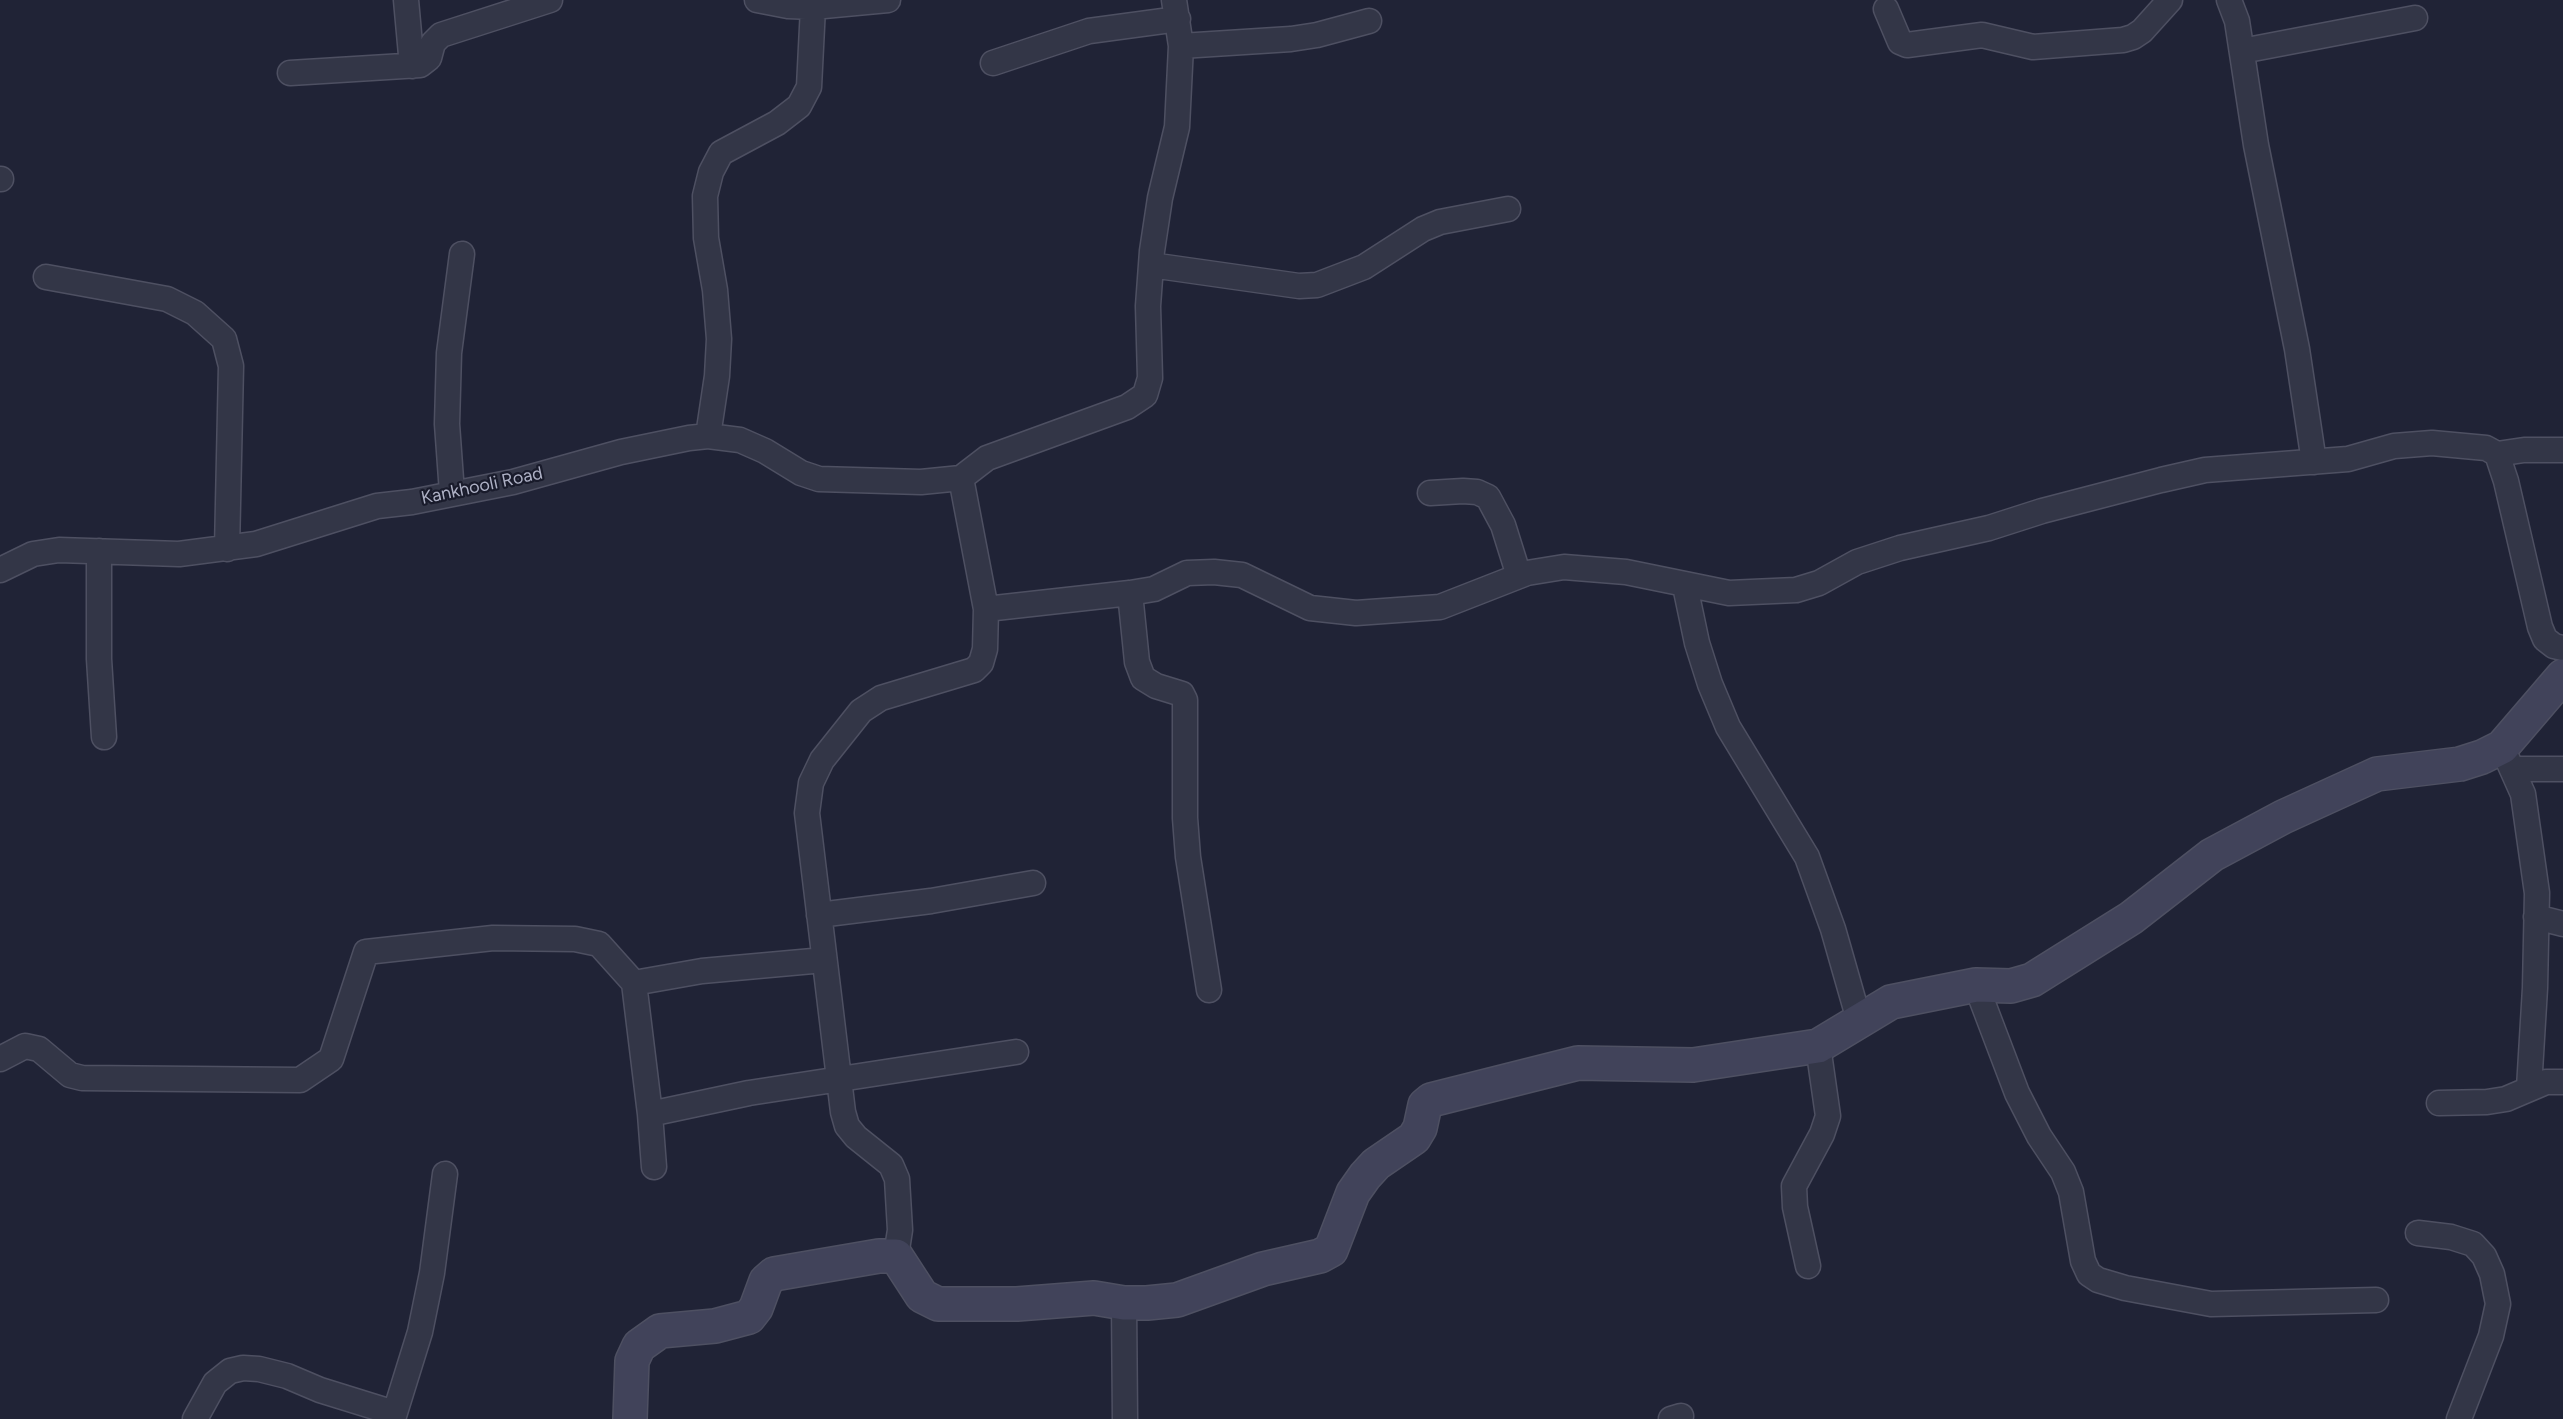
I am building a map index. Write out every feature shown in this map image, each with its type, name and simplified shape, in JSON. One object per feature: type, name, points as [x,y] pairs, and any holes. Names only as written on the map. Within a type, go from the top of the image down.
[{"type":"street","points":[[406,0],[412,66]]},
{"type":"street","points":[[290,73],[412,66],[425,63],[433,43],[441,35],[550,0]]},
{"type":"street","points":[[757,0],[813,8],[888,0]]},
{"type":"street","points":[[1886,9],[1900,42],[1907,45],[1982,36],[2033,47],[2123,40],[2133,37],[2142,32],[2170,0]]},
{"type":"street","points":[[2229,0],[2237,21],[2256,145],[2296,349],[2314,462]]},
{"type":"street","points":[[708,436],[717,376],[719,339],[715,290],[706,238],[705,196],[711,172],[721,153],[777,123],[799,106],[809,87],[813,8]]},
{"type":"street","points":[[993,63],[1089,31],[1176,9],[1181,46],[1177,127],[1160,198],[1151,265],[1148,306],[1150,378],[1145,395],[1127,407],[987,458],[961,478],[986,609],[985,649],[981,663],[974,670],[881,698],[861,711],[822,760],[811,783],[807,813],[839,1081],[847,1126],[866,1147],[891,1165],[897,1179],[901,1218],[896,1256],[922,1296],[938,1304],[1017,1304],[1094,1298],[1124,1303],[1177,1300],[1263,1269],[1320,1256],[1331,1250],[1353,1193],[1365,1176],[1376,1164],[1414,1138],[1420,1128],[1425,1105],[1444,1095],[1578,1063],[1693,1065],[1745,1059],[1818,1046],[1842,1034],[1859,1020],[1891,1002],[1976,985],[2011,986],[2032,980],[2131,918],[2212,855],[2347,786],[2377,774],[2507,758],[2563,769]]},
{"type":"street","points":[[2242,51],[2415,18]]},
{"type":"street","points":[[1181,46],[1291,39],[1317,35],[1369,21]]},
{"type":"street","points":[[1151,265],[1299,286],[1317,285],[1364,267],[1423,229],[1440,222],[1508,209]]},
{"type":"street","points":[[452,493],[447,424],[449,353],[462,254]]},
{"type":"street","points":[[46,277],[167,299],[195,313],[224,339],[231,366],[226,549]]},
{"type":"street","name":"Kankhooli Road","points":[[0,570],[33,554],[59,550],[179,554],[226,549],[294,533],[376,506],[513,482],[632,450],[708,436],[740,440],[765,451],[801,473],[819,479],[921,482],[961,478]]},
{"type":"street","points":[[986,609],[1130,593],[1154,589],[1187,573],[1214,572],[1242,575],[1310,608],[1356,613],[1440,607],[1519,576],[1564,567],[1596,568],[1644,575],[1686,586],[1729,593],[1796,590],[1819,583],[1857,562],[1900,548],[1989,528],[2042,511],[2205,471],[2348,459],[2394,446],[2432,443],[2486,448],[2497,454],[2524,450],[2563,450]]},
{"type":"street","points":[[2497,454],[2506,481],[2540,627],[2545,639],[2554,646],[2563,648]]},
{"type":"street","points":[[1430,493],[1464,491],[1477,492],[1488,497],[1503,525],[1519,576]]},
{"type":"street","points":[[99,551],[99,659],[104,737]]},
{"type":"street","points":[[1686,586],[1697,644],[1710,684],[1728,727],[1786,818],[1807,857],[1833,928],[1859,1020]]},
{"type":"street","points":[[1130,593],[1137,662],[1143,678],[1156,686],[1182,694],[1185,700],[1185,818],[1188,856],[1209,990]]},
{"type":"street","points":[[2507,758],[2563,676]]},
{"type":"street","points":[[2507,758],[2523,794],[2532,845],[2536,917],[2529,1088]]},
{"type":"street","points":[[819,915],[932,901],[1033,882]]},
{"type":"street","points":[[2536,917],[2563,924]]},
{"type":"street","points":[[0,1059],[25,1046],[39,1049],[70,1075],[82,1078],[300,1080],[331,1059],[366,952],[493,938],[575,939],[598,944],[634,983],[651,1114],[654,1167]]},
{"type":"street","points":[[634,983],[702,971],[824,960]]},
{"type":"street","points":[[1976,985],[2017,1093],[2039,1136],[2063,1172],[2071,1192],[2083,1261],[2089,1274],[2098,1280],[2125,1288],[2211,1304],[2376,1300]]},
{"type":"street","points":[[1808,1266],[1795,1207],[1794,1186],[1822,1134],[1827,1116],[1818,1046]]},
{"type":"street","points":[[651,1114],[749,1093],[1016,1052]]},
{"type":"street","points":[[2439,1103],[2487,1102],[2506,1099],[2546,1082],[2563,1082]]},
{"type":"street","points":[[195,1419],[215,1383],[230,1371],[243,1368],[259,1369],[287,1376],[394,1416],[420,1332],[432,1273],[445,1174]]},
{"type":"street","points":[[2418,1233],[2451,1237],[2473,1244],[2484,1256],[2492,1274],[2498,1304],[2491,1336],[2459,1419]]},
{"type":"street","points":[[630,1419],[632,1361],[639,1346],[646,1339],[660,1331],[674,1328],[715,1326],[749,1317],[756,1308],[766,1281],[774,1274],[879,1256],[896,1256]]},
{"type":"street","points":[[1124,1303],[1125,1419]]}]
